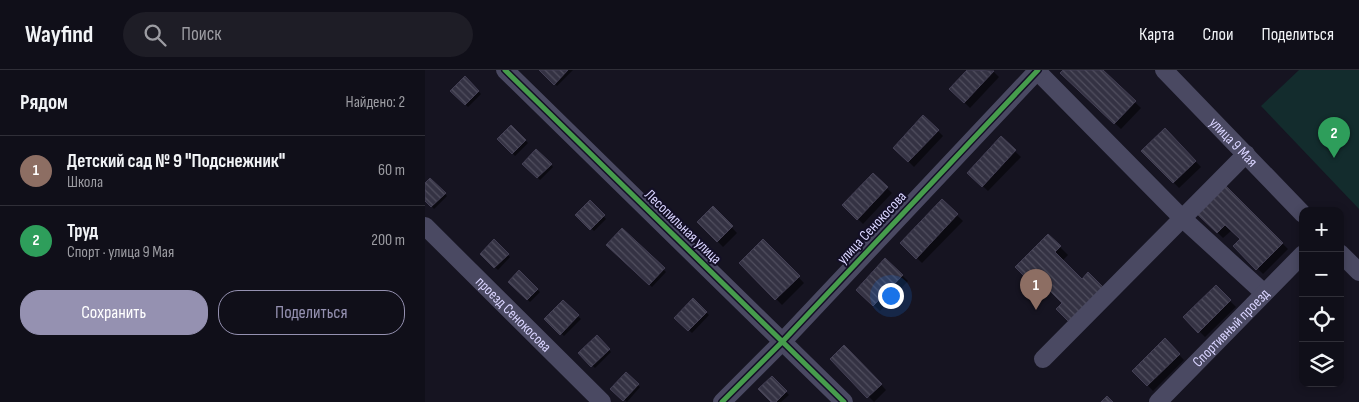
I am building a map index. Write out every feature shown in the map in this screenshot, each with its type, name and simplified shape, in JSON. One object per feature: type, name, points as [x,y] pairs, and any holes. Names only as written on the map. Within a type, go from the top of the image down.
[{"type":"street","name":"Лесопильная улица","points":[[505,70],[844,402]]},
{"type":"street","name":"улица Сенокосова","points":[[722,402],[783,341],[1038,70]]},
{"type":"street","points":[[1038,70],[1181,217],[1264,293]]},
{"type":"street","name":"улица 9 Мая","points":[[1164,70],[1299,210]]},
{"type":"street","points":[[1043,359],[1181,217],[1246,154]]},
{"type":"street","name":"проезд Сенокосова","points":[[425,226],[602,402]]},
{"type":"street","points":[[1344,257],[1359,272]]},
{"type":"street","name":"Спортивный проезд","points":[[1158,402],[1299,258]]},
{"type":"green space","points":[[1299,70],[1359,70],[1359,209],[1261,106]]},
{"type":"building","points":[[539,70],[568,70],[554,85]]},
{"type":"building","points":[[967,70],[994,71],[964,103],[949,89]]},
{"type":"building","points":[[1063,70],[1103,70],[1136,101],[1114,124],[1060,73]]},
{"type":"building","points":[[465,76],[479,91],[465,105],[450,91]]},
{"type":"building","points":[[923,115],[939,130],[908,162],[893,148]]},
{"type":"building","points":[[511,125],[526,140],[512,154],[497,139]]},
{"type":"building","points":[[1165,128],[1196,161],[1173,183],[1141,151]]},
{"type":"building","points":[[1001,136],[1016,150],[982,187],[967,173]]},
{"type":"building","points":[[536,149],[552,164],[537,178],[522,164]]},
{"type":"building","points":[[873,173],[888,187],[857,220],[842,205]]},
{"type":"building","points":[[430,178],[446,193],[431,207],[425,201],[425,183]]},
{"type":"building","points":[[1224,184],[1283,243],[1256,270],[1233,246],[1240,239],[1225,225],[1217,233],[1196,213]]},
{"type":"building","points":[[942,199],[958,214],[916,259],[900,243]]},
{"type":"building","points":[[590,200],[605,215],[590,230],[575,215]]},
{"type":"building","points":[[713,206],[733,226],[717,242],[697,222]]},
{"type":"building","points":[[622,228],[665,268],[649,285],[606,245]]},
{"type":"building","points":[[1048,234],[1061,246],[1055,252],[1082,279],[1088,272],[1103,287],[1069,322],[1056,309],[1062,303],[1034,275],[1029,281],[1015,267]]},
{"type":"building","points":[[494,239],[509,254],[494,268],[480,254]]},
{"type":"building","points":[[763,239],[800,276],[775,300],[739,263]]},
{"type":"building","points":[[885,258],[903,275],[873,306],[856,290]]},
{"type":"building","points":[[519,270],[538,289],[527,300],[508,282]]},
{"type":"building","points":[[1216,285],[1231,300],[1198,333],[1183,317]]},
{"type":"building","points":[[693,298],[707,312],[688,331],[674,318]]},
{"type":"building","points":[[563,300],[579,315],[560,335],[544,319]]},
{"type":"building","points":[[597,335],[610,349],[591,367],[578,353]]},
{"type":"building","points":[[1165,338],[1180,354],[1147,386],[1132,371]]},
{"type":"building","points":[[844,345],[882,384],[867,398],[830,359]]},
{"type":"building","points":[[626,372],[639,384],[623,401],[610,389]]},
{"type":"building","points":[[772,376],[787,391],[776,402],[771,402],[758,389]]},
{"type":"building","points":[[1107,396],[1113,402],[1101,402]]},
{"type":"cycle path","points":[[505,70],[844,402]]},
{"type":"cycle path","points":[[722,402],[783,341],[1038,70]]},
{"type":"place","name":"Труд","points":[[1334,158]]},
{"type":"place","name":"Детский сад № 9 \"Подснежник\"","points":[[1036,310]]}]
